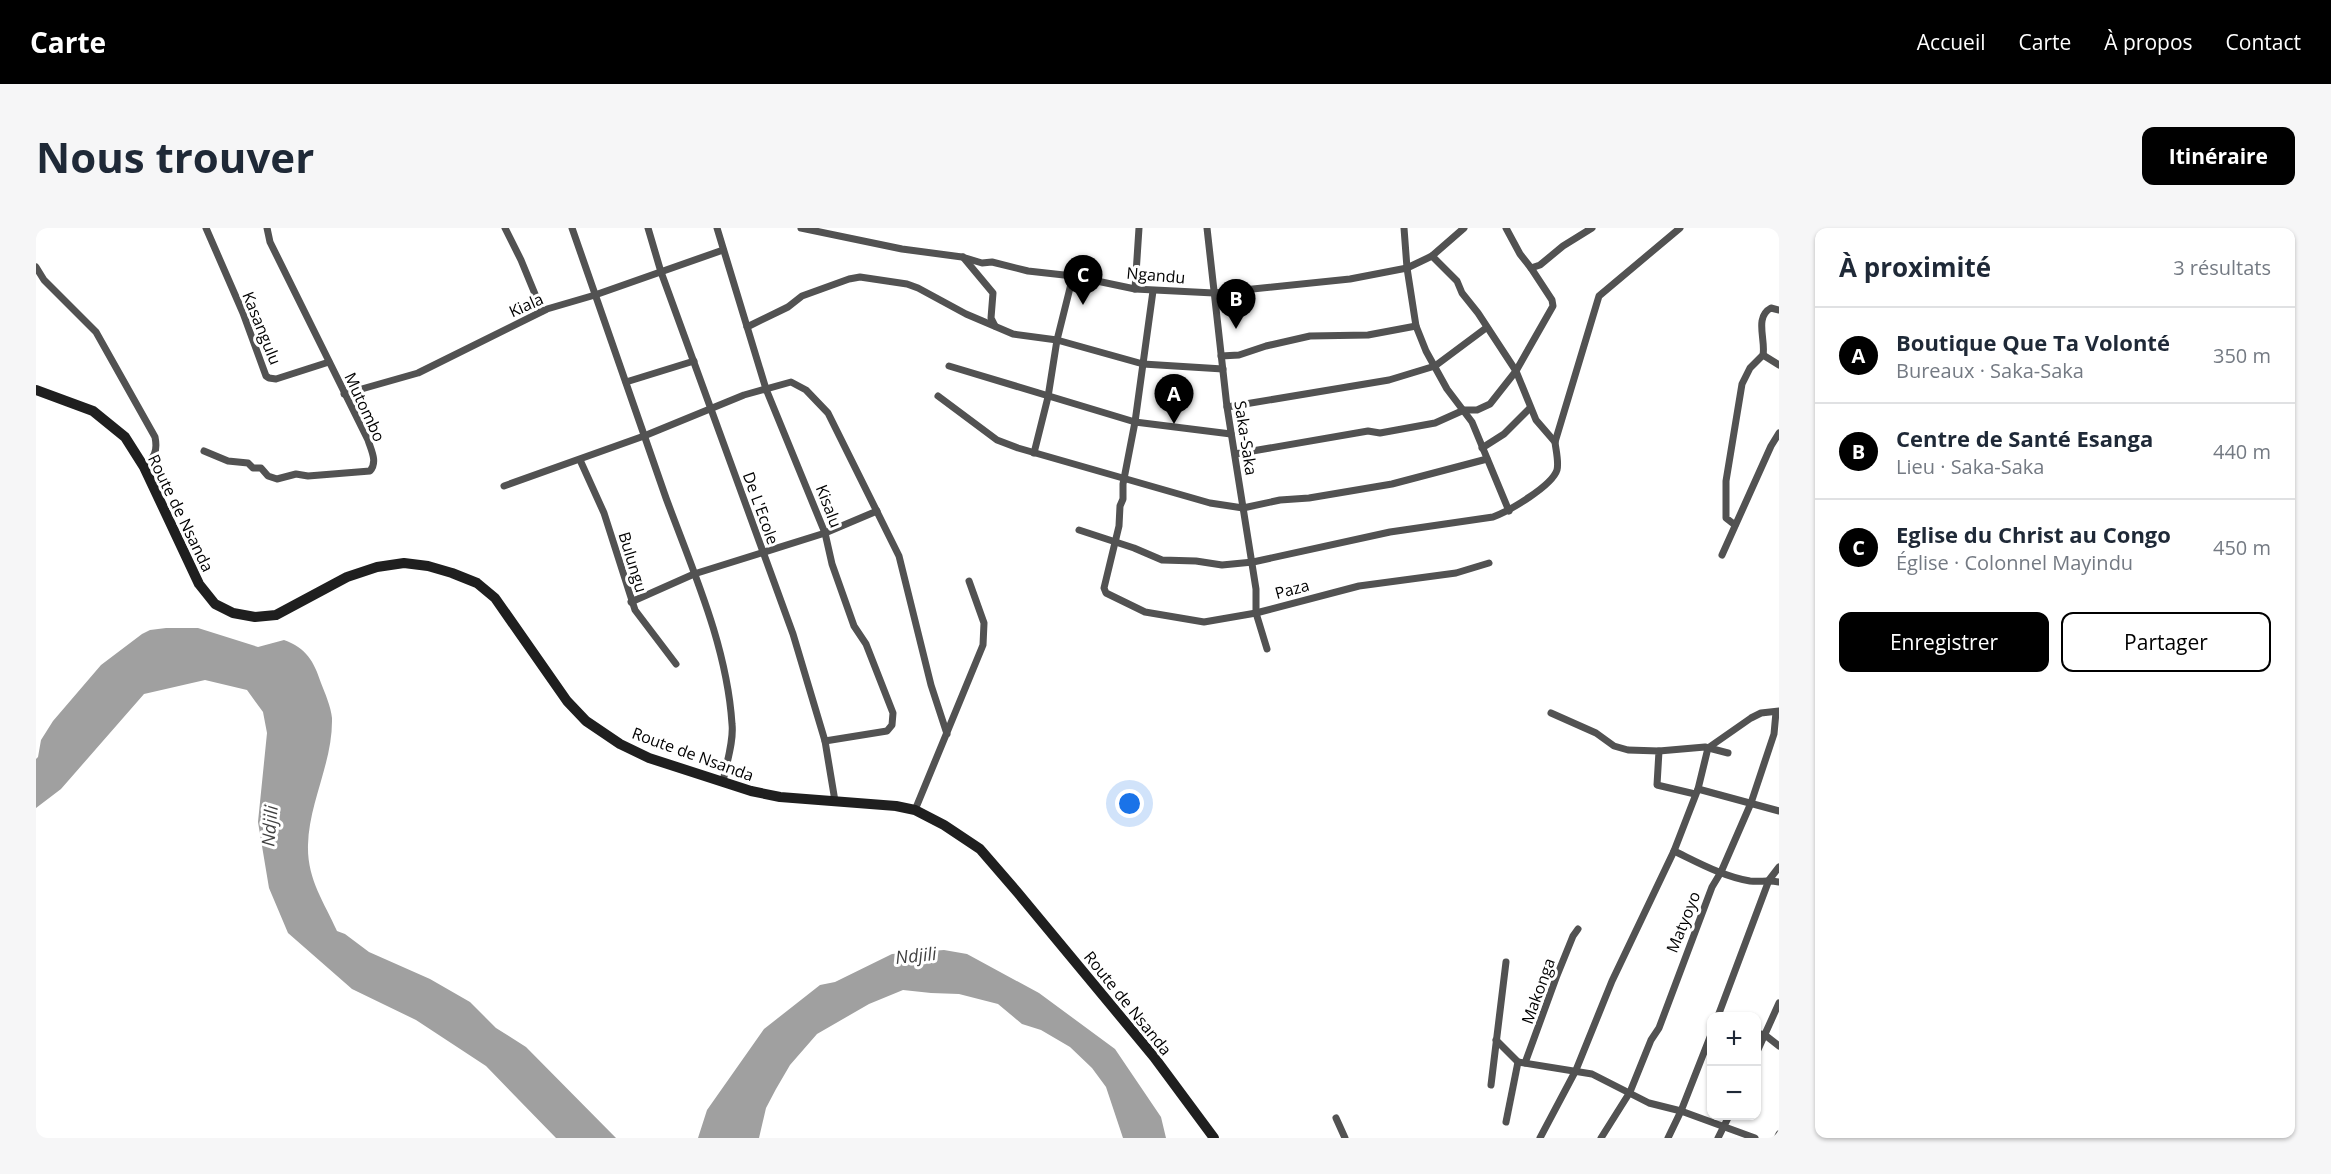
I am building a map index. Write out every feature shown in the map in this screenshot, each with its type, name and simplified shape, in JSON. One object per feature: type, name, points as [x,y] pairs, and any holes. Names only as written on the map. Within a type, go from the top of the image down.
[{"type":"street","name":"Kasangulu","points":[[206,228],[243,313],[266,376],[276,379],[329,362]]},
{"type":"street","name":"Mutombo","points":[[204,450],[228,461],[248,463],[253,468],[261,468],[268,476],[277,479],[296,474],[308,476],[370,471],[374,467],[375,461],[368,440],[270,242],[267,228]]},
{"type":"street","points":[[505,228],[542,311]]},
{"type":"street","points":[[572,228],[709,615],[728,687],[733,726],[723,782]]},
{"type":"street","name":"De L'Ecole","points":[[648,228],[661,272],[793,634],[825,741],[835,801]]},
{"type":"street","name":"Kisalu","points":[[717,228],[766,389],[825,533],[832,564],[854,626],[866,644],[893,718],[892,725],[887,731],[825,741]]},
{"type":"street","name":"Ngandu","points":[[801,228],[902,249],[962,257],[1028,271],[1073,276],[1135,289],[1214,293],[1350,279],[1407,268],[1432,256],[1464,228]]},
{"type":"street","points":[[1135,289],[1139,228]]},
{"type":"street","name":"Saka-Saka","points":[[1207,228],[1227,407],[1253,562],[1256,613],[1267,649]]},
{"type":"street","points":[[1404,228],[1407,268],[1416,326],[1425,351],[1447,389],[1472,422],[1509,511]]},
{"type":"street","points":[[1235,454],[1368,431],[1380,433],[1435,423],[1464,410],[1477,410],[1490,404],[1516,371],[1553,306],[1552,300],[1520,254],[1506,228]]},
{"type":"street","points":[[1531,268],[1540,265],[1563,246],[1592,228]]},
{"type":"street","points":[[1079,530],[1162,560],[1196,561],[1222,565],[1253,562],[1390,532],[1493,517],[1509,511],[1556,474],[1558,466],[1555,442],[1599,296],[1680,228]]},
{"type":"street","name":"Kiala","points":[[344,394],[418,373],[542,311],[723,250]]},
{"type":"street","points":[[1432,256],[1457,281],[1462,293],[1516,371],[1530,408],[1542,429],[1555,442]]},
{"type":"street","points":[[962,257],[993,293],[991,318],[995,326]]},
{"type":"street","points":[[36,267],[44,280],[96,332],[155,437],[156,452],[144,467]]},
{"type":"street","points":[[1034,453],[1048,397],[1057,340],[1073,276]]},
{"type":"street","points":[[747,327],[782,310],[802,296],[849,279],[860,278],[907,284],[918,288],[966,314],[1013,334],[1057,340],[1143,364],[1223,369]]},
{"type":"street","points":[[1115,543],[1153,291]]},
{"type":"street","points":[[1735,525],[1726,518],[1726,481],[1743,384],[1750,368],[1762,355],[1761,322],[1763,317],[1768,309],[1779,310]]},
{"type":"street","points":[[1221,356],[1239,355],[1310,336],[1368,334],[1416,326]]},
{"type":"street","points":[[1227,407],[1389,380],[1435,366],[1486,328]]},
{"type":"street","points":[[1762,355],[1779,365]]},
{"type":"street","points":[[626,382],[694,361]]},
{"type":"street","points":[[949,366],[1135,422],[1231,434]]},
{"type":"street","points":[[504,486],[644,436],[744,395],[791,382],[798,384],[828,413],[899,556],[931,685],[947,734]]},
{"type":"street","name":"Route de Nsanda","points":[[36,390],[93,411],[125,437],[144,467],[199,584],[215,604],[233,613],[255,617],[276,615],[347,577],[377,567],[404,563],[428,566],[452,573],[477,584],[495,598],[567,701],[586,721],[620,744],[649,758],[723,782],[780,797],[862,802],[915,810],[944,825],[980,849],[1154,1058],[1214,1138]]},
{"type":"street","points":[[938,396],[997,440],[1034,453],[1210,503],[1243,508],[1280,500],[1309,498],[1392,484],[1487,459]]},
{"type":"street","points":[[1482,448],[1504,434],[1530,408]]},
{"type":"street","points":[[1722,555],[1779,433]]},
{"type":"street","name":"Bulungu","points":[[580,460],[604,513],[632,602],[642,623],[676,664]]},
{"type":"street","points":[[632,602],[694,574],[825,533],[878,511]]},
{"type":"street","name":"Paza","points":[[1115,543],[1104,588],[1106,593],[1145,612],[1199,622],[1256,613],[1359,586],[1456,573],[1489,563]]},
{"type":"street","points":[[915,810],[983,645],[984,623],[969,581]]},
{"type":"street","points":[[1540,1138],[1576,1070],[1612,981],[1674,850],[1696,792],[1708,748],[1758,714],[1777,712]]},
{"type":"street","name":"Matyoyo","points":[[1601,1138],[1630,1092],[1659,1028],[1715,879],[1721,872],[1751,803],[1774,734],[1777,712]]},
{"type":"street","points":[[1551,713],[1596,733],[1614,746],[1628,750],[1708,748],[1728,753]]},
{"type":"street","points":[[1659,751],[1657,784],[1779,811]]},
{"type":"street","points":[[1674,850],[1721,872],[1748,881],[1779,882]]},
{"type":"street","points":[[1720,1012],[1769,880],[1779,867]]},
{"type":"street","name":"Makonga","points":[[1506,1122],[1522,1063],[1578,928]]},
{"type":"street","points":[[1491,1085],[1506,962]]},
{"type":"street","points":[[1761,1043],[1779,1003]]},
{"type":"street","points":[[1761,1034],[1779,1046]]},
{"type":"street","points":[[1496,1040],[1522,1063],[1592,1074],[1649,1102],[1755,1138]]},
{"type":"street","points":[[1668,1138],[1681,1112],[1707,1045]]},
{"type":"street","points":[[1336,1118],[1345,1138]]},
{"type":"street","points":[[1718,1138],[1727,1120]]},
{"type":"street","points":[[1777,1138],[1779,1134]]},
{"type":"water","name":"Ndjili","points":[[198,628],[258,647],[284,640],[304,651],[318,675],[332,718],[329,750],[309,829],[308,857],[313,880],[337,931],[345,934],[369,952],[430,979],[470,1002],[496,1028],[526,1047],[616,1138],[556,1138],[486,1066],[416,1020],[352,989],[288,933],[269,888],[258,822],[267,733],[263,712],[247,690],[205,680],[144,694],[61,789],[36,808],[36,759],[41,740],[53,721],[101,665],[142,634],[150,630]]},
{"type":"water","name":"Ndjili","points":[[944,950],[967,954],[1039,993],[1115,1049],[1161,1117],[1166,1138],[1123,1138],[1106,1087],[1092,1068],[1070,1047],[1041,1030],[1022,1024],[998,1004],[959,994],[903,990],[869,1004],[817,1034],[790,1065],[776,1089],[766,1108],[759,1138],[698,1138],[707,1110],[764,1029],[820,985],[835,982],[892,954]]},
{"type":"place","name":"Eglise du Christ au Congo","points":[[1083,305]]},
{"type":"place","name":"Centre de Santé Esanga","points":[[1236,329]]},
{"type":"place","name":"Boutique Que Ta Volonté","points":[[1174,424]]}]
